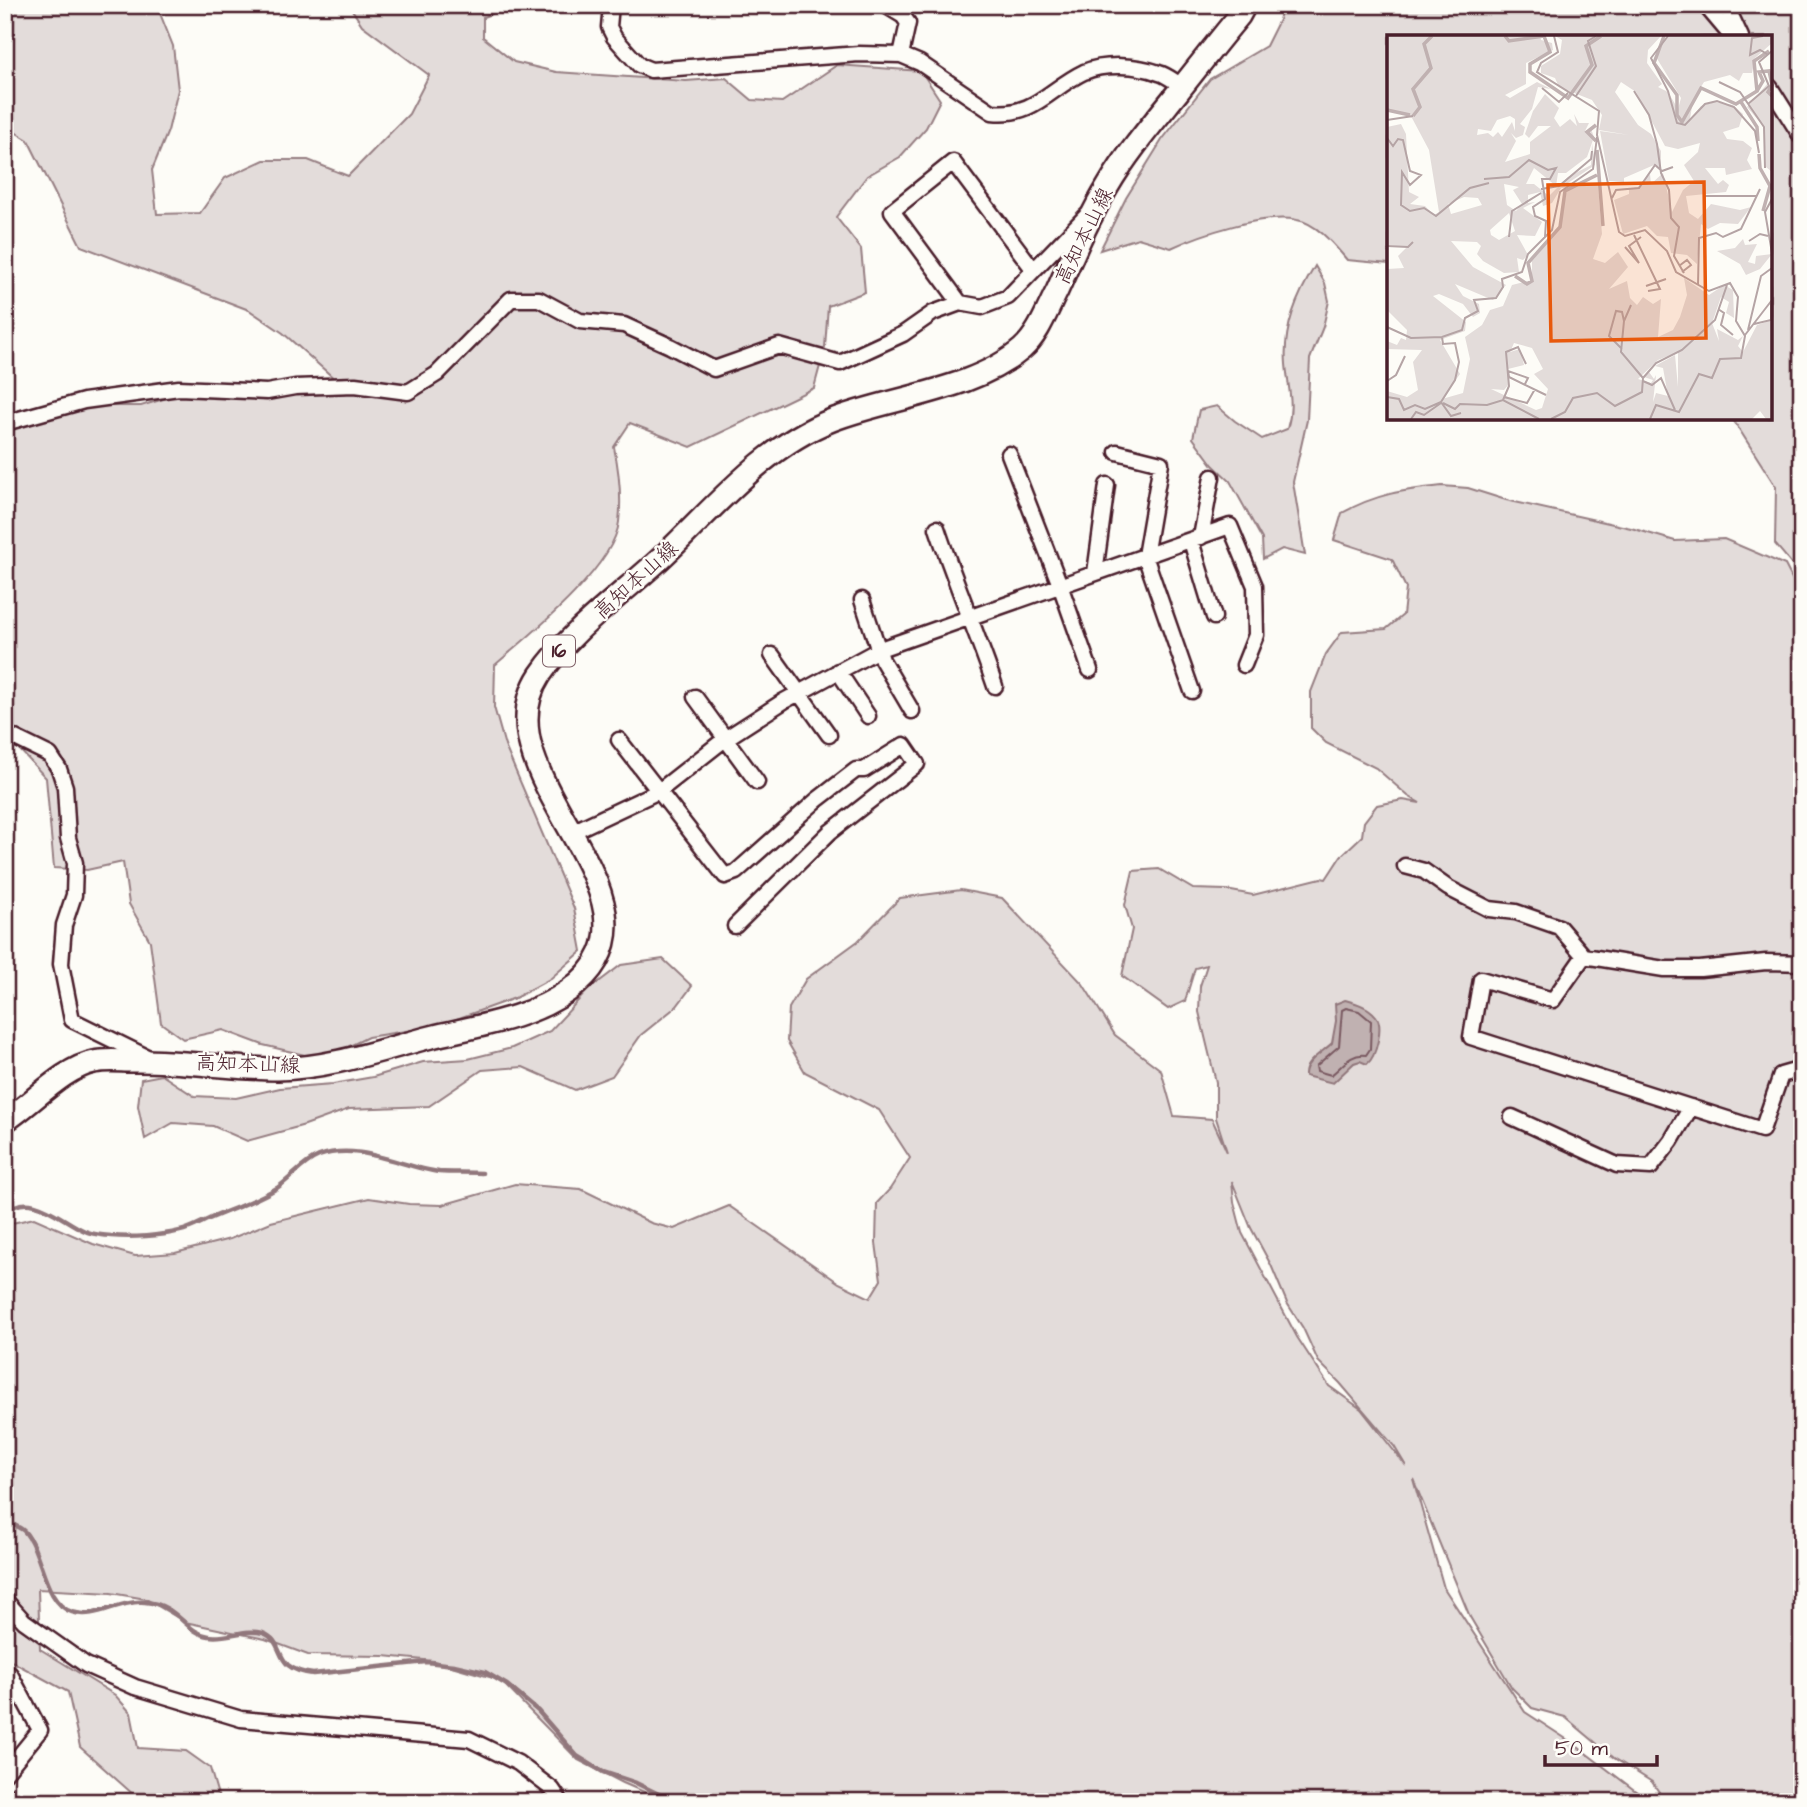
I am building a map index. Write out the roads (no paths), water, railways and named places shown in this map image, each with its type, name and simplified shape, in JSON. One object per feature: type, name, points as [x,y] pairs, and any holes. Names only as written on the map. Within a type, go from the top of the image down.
[{"type":"main road","name":"高知本山線","points":[[5,1121],[57,1080],[92,1062],[156,1061],[243,1068],[309,1067],[513,1016],[562,996],[583,980],[595,967],[604,949],[606,926],[596,882],[537,765],[529,743],[527,704],[534,686],[556,654],[787,443],[835,419],[981,375],[1021,349],[1042,322],[1097,206],[1128,153],[1245,5]]},
{"type":"street","points":[[611,5],[609,27],[614,37],[639,65],[651,69],[859,54],[901,55],[920,63],[992,111],[1005,113],[1018,112],[1085,72],[1105,67],[1133,67],[1161,73],[1182,86]]},
{"type":"street","points":[[886,5],[903,16],[908,23],[901,55]]},
{"type":"street","points":[[1705,5],[1730,35]]},
{"type":"street","points":[[1726,5],[1740,35]]},
{"type":"street","points":[[1772,90],[1802,138]]},
{"type":"street","points":[[960,303],[892,211],[953,162],[1033,269]]},
{"type":"street","points":[[5,423],[84,401],[179,388],[267,392],[295,387],[355,385],[408,392],[437,374],[511,299],[539,299],[580,321],[624,326],[670,345],[714,369],[779,346],[841,363],[903,334],[933,313],[960,303],[982,307],[1008,296],[1097,206]]},
{"type":"street","points":[[1117,452],[1161,463],[1145,556],[1192,691]]},
{"type":"street","points":[[1009,454],[1090,670]]},
{"type":"street","points":[[1212,477],[1196,539],[1214,617]]},
{"type":"street","points":[[1095,573],[1107,485]]},
{"type":"street","points":[[572,832],[659,791],[725,739],[797,692],[880,649],[1230,526],[1255,586],[1256,635],[1244,665]]},
{"type":"street","points":[[937,528],[995,687]]},
{"type":"street","points":[[862,600],[882,660],[912,711]]},
{"type":"street","points":[[772,655],[829,735]]},
{"type":"street","points":[[838,671],[868,716]]},
{"type":"street","points":[[695,697],[757,782]]},
{"type":"street","points":[[5,733],[50,755],[60,769],[65,787],[68,838],[75,863],[74,895],[64,925],[61,964],[72,1020],[156,1061]]},
{"type":"street","points":[[619,740],[725,876],[736,872],[817,800],[856,770],[864,770],[904,745],[917,764],[830,832],[735,926]]},
{"type":"street","points":[[1405,866],[1424,871],[1448,888],[1489,909],[1516,912],[1559,927],[1584,956],[1664,969],[1700,970],[1766,962],[1802,962]]},
{"type":"street","points":[[1584,956],[1553,1000],[1481,979],[1471,1037],[1762,1130],[1781,1075],[1802,1069]]},
{"type":"street","points":[[1512,1116],[1617,1165],[1651,1167],[1671,1141],[1691,1107]]},
{"type":"street","points":[[5,1600],[24,1620],[86,1665],[135,1687],[241,1719],[469,1739],[518,1763],[552,1789],[561,1802]]},
{"type":"street","points":[[5,1672],[10,1674],[40,1730],[5,1773]]},
{"type":"street","points":[[5,1793],[7,1802]]},
{"type":"water","points":[[1345,1000],[1366,1007],[1376,1016],[1379,1034],[1373,1055],[1367,1064],[1360,1061],[1354,1063],[1333,1083],[1305,1076],[1310,1062],[1332,1043],[1336,1021],[1335,1004]]},
{"type":"waterway","points":[[5,1213],[15,1206],[35,1205],[91,1233],[119,1237],[146,1236],[187,1229],[252,1201],[277,1188],[313,1159],[334,1152],[365,1154],[439,1172],[482,1173]]},
{"type":"waterway","points":[[5,1521],[24,1531],[49,1588],[62,1607],[72,1612],[90,1614],[135,1602],[156,1604],[166,1608],[201,1634],[216,1637],[249,1632],[263,1633],[273,1639],[288,1665],[310,1674],[426,1662],[485,1672],[507,1685],[538,1711],[577,1756],[603,1772],[636,1783],[675,1802]]}]
